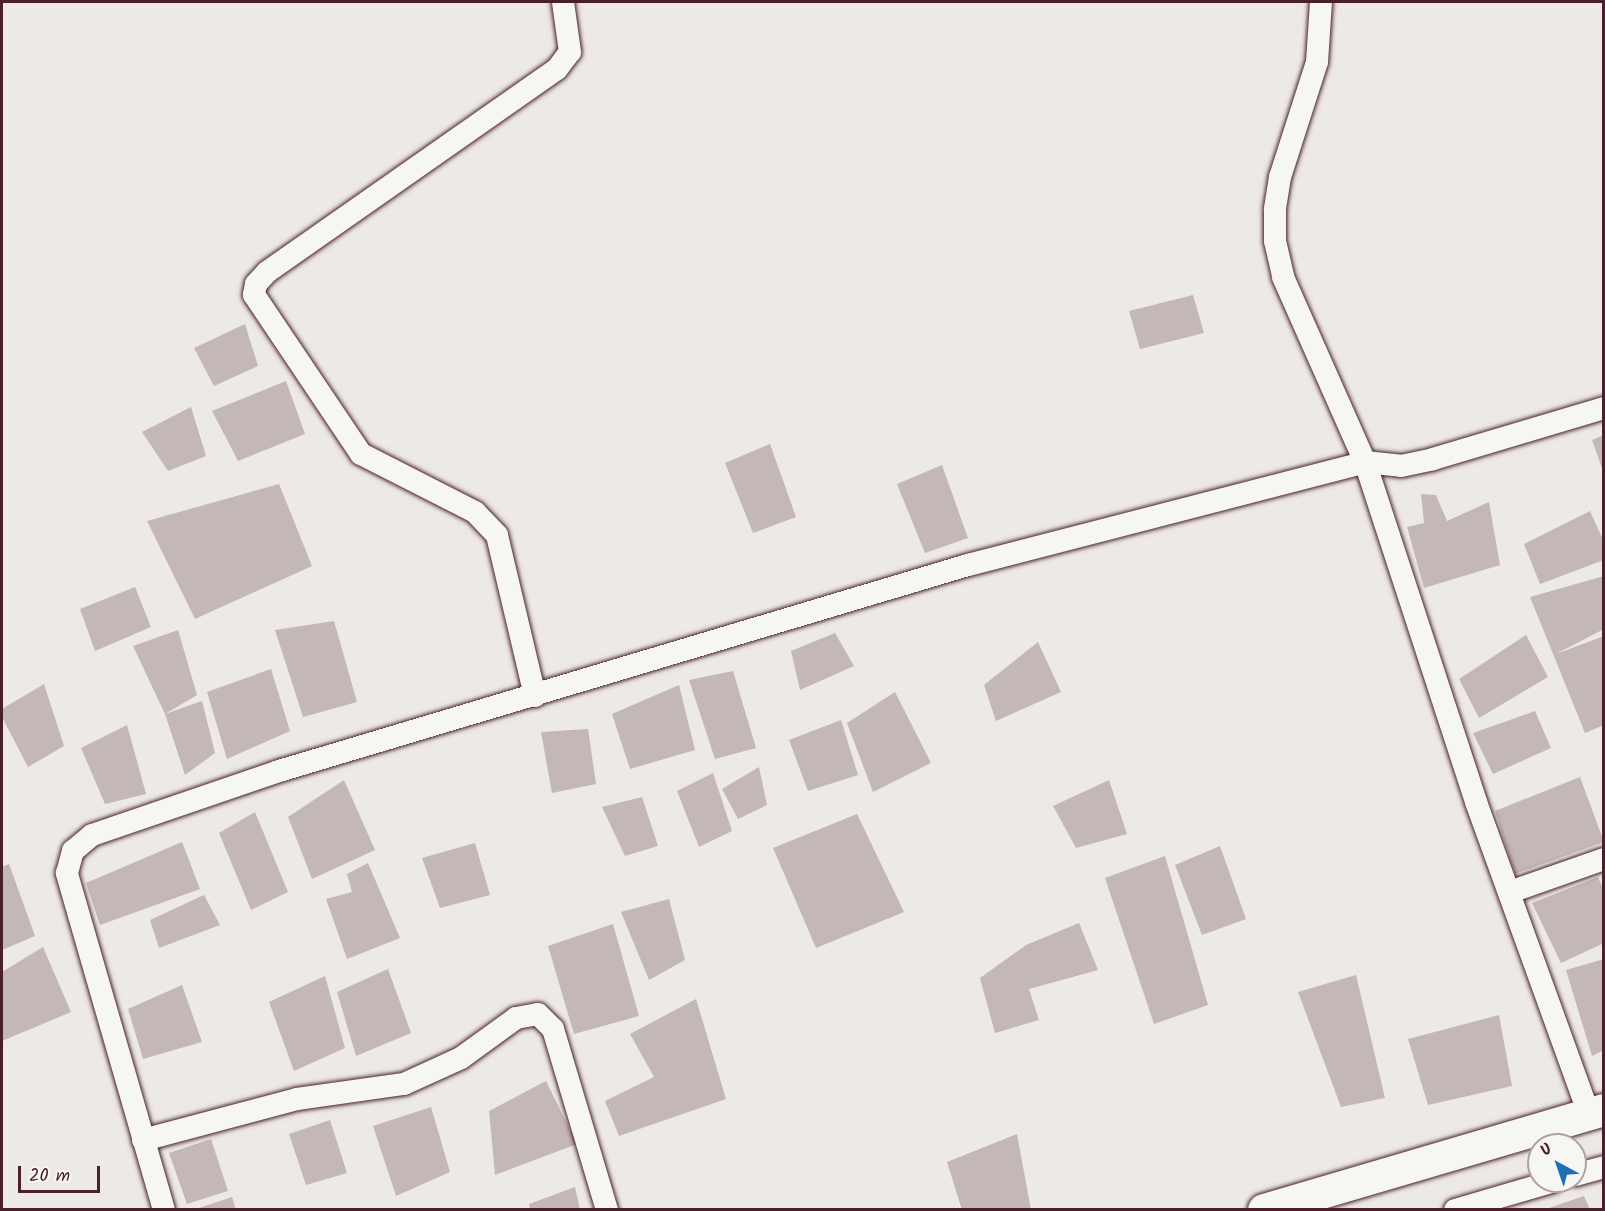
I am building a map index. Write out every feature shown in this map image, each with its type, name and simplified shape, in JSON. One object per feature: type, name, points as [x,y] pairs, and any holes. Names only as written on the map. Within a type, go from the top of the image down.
[{"type":"main road","points":[[1279,1207],[1596,1112]]},
{"type":"street","points":[[535,696],[497,536],[475,512],[361,454],[254,295],[256,284],[267,273],[557,69],[570,52],[563,2]]},
{"type":"street","points":[[1322,2],[1317,62],[1280,177],[1275,242],[1283,277],[1365,462],[1476,802],[1596,1112]]},
{"type":"street","points":[[164,1209],[68,873],[69,858],[79,844],[117,823],[968,565],[1365,462],[1401,466],[1433,459],[1604,408]]},
{"type":"street","points":[[1510,892],[1604,859]]},
{"type":"street","points":[[143,1140],[297,1099],[404,1084],[461,1058],[516,1018],[538,1014],[553,1029],[607,1209]]},
{"type":"street","points":[[1587,1172],[1604,1167]]},
{"type":"street","points":[[1455,1209],[1527,1189]]},
{"type":"building","points":[[1193,295],[1204,333],[1140,349],[1129,311]]},
{"type":"building","points":[[245,324],[258,366],[214,386],[194,348]]},
{"type":"building","points":[[286,381],[305,434],[238,461],[212,411]]},
{"type":"building","points":[[191,407],[206,456],[168,471],[142,432]]},
{"type":"building","points":[[1604,435],[1604,471],[1603,471],[1592,440]]},
{"type":"building","points":[[770,444],[796,517],[753,533],[725,463]]},
{"type":"building","points":[[942,465],[968,538],[925,553],[897,484]]},
{"type":"building","points":[[279,484],[312,566],[195,619],[147,521]]},
{"type":"building","points":[[1421,494],[1436,495],[1447,521],[1489,502],[1500,565],[1424,588],[1407,527],[1424,523]]},
{"type":"building","points":[[1590,511],[1604,542],[1604,560],[1540,584],[1524,544]]},
{"type":"building","points":[[1604,576],[1604,629],[1556,654],[1604,636],[1604,725],[1585,733],[1530,597]]},
{"type":"building","points":[[135,587],[151,627],[95,651],[80,609]]},
{"type":"building","points":[[334,621],[357,702],[303,717],[275,630]]},
{"type":"building","points":[[178,630],[197,695],[165,714],[133,646]]},
{"type":"building","points":[[835,633],[854,666],[800,690],[791,651]]},
{"type":"building","points":[[1526,635],[1548,677],[1479,718],[1459,679]]},
{"type":"building","points":[[1038,642],[1061,692],[996,721],[984,685]]},
{"type":"building","points":[[271,669],[290,731],[227,759],[207,692]]},
{"type":"building","points":[[733,671],[756,748],[715,759],[689,680]]},
{"type":"building","points":[[44,684],[64,746],[28,767],[2,717],[2,709]]},
{"type":"building","points":[[679,685],[695,750],[630,769],[612,714]]},
{"type":"building","points":[[895,692],[931,763],[873,792],[847,723]]},
{"type":"building","points":[[202,701],[215,753],[185,775],[165,714]]},
{"type":"building","points":[[1535,711],[1551,748],[1493,774],[1473,733]]},
{"type":"building","points":[[841,720],[858,775],[808,791],[789,740]]},
{"type":"building","points":[[127,725],[146,794],[105,804],[81,748]]},
{"type":"building","points":[[588,729],[596,784],[552,793],[541,732]]},
{"type":"building","points":[[759,767],[767,805],[738,819],[722,789]]},
{"type":"building","points":[[713,773],[732,831],[699,847],[677,791]]},
{"type":"building","points":[[1580,777],[1604,842],[1515,874],[1495,811]]},
{"type":"building","points":[[344,780],[375,850],[312,879],[288,817]]},
{"type":"building","points":[[1109,780],[1127,834],[1076,848],[1053,806]]},
{"type":"building","points":[[642,797],[658,846],[625,856],[602,807]]},
{"type":"building","points":[[255,812],[288,892],[251,910],[219,833]]},
{"type":"building","points":[[857,814],[904,912],[816,948],[773,848]]},
{"type":"building","points":[[182,842],[200,889],[100,925],[86,883]]},
{"type":"building","points":[[475,843],[490,895],[440,908],[422,858]]},
{"type":"building","points":[[1220,846],[1246,919],[1202,935],[1175,865]]},
{"type":"building","points":[[1165,856],[1208,1005],[1154,1024],[1105,878]]},
{"type":"building","points":[[368,863],[400,938],[347,959],[326,899],[352,892],[347,874]]},
{"type":"building","points":[[9,864],[35,936],[2,950],[2,867]]},
{"type":"building","points":[[1598,877],[1604,891],[1604,943],[1561,963],[1532,903]]},
{"type":"building","points":[[204,895],[220,925],[159,948],[150,920]]},
{"type":"building","points":[[669,899],[685,960],[649,980],[621,912]]},
{"type":"building","points":[[1079,923],[1098,970],[1029,989],[1039,1020],[995,1033],[980,978],[1026,945]]},
{"type":"building","points":[[613,924],[639,1016],[574,1034],[548,946]]},
{"type":"building","points":[[43,947],[71,1012],[2,1041],[2,972]]},
{"type":"building","points":[[1604,959],[1604,1050],[1592,1056],[1566,970]]},
{"type":"building","points":[[388,969],[411,1033],[356,1056],[337,992]]},
{"type":"building","points":[[1356,975],[1385,1098],[1341,1107],[1298,992]]},
{"type":"building","points":[[325,976],[345,1048],[294,1071],[269,1002]]},
{"type":"building","points":[[182,985],[202,1042],[143,1059],[128,1009]]},
{"type":"building","points":[[696,999],[726,1099],[619,1136],[605,1101],[654,1077],[630,1034]]},
{"type":"building","points":[[1499,1015],[1512,1086],[1428,1105],[1408,1039]]},
{"type":"building","points":[[546,1081],[577,1144],[495,1175],[489,1111]]},
{"type":"building","points":[[431,1107],[450,1172],[396,1196],[373,1126]]},
{"type":"building","points":[[330,1120],[347,1173],[306,1185],[289,1134]]},
{"type":"building","points":[[1017,1134],[1031,1210],[962,1210],[947,1162]]},
{"type":"building","points":[[211,1139],[228,1191],[187,1204],[169,1153]]},
{"type":"building","points":[[575,1187],[580,1210],[530,1210],[529,1204]]},
{"type":"building","points":[[1584,1196],[1590,1210],[1546,1210],[1546,1209]]},
{"type":"building","points":[[232,1197],[236,1210],[196,1210],[196,1209]]}]
